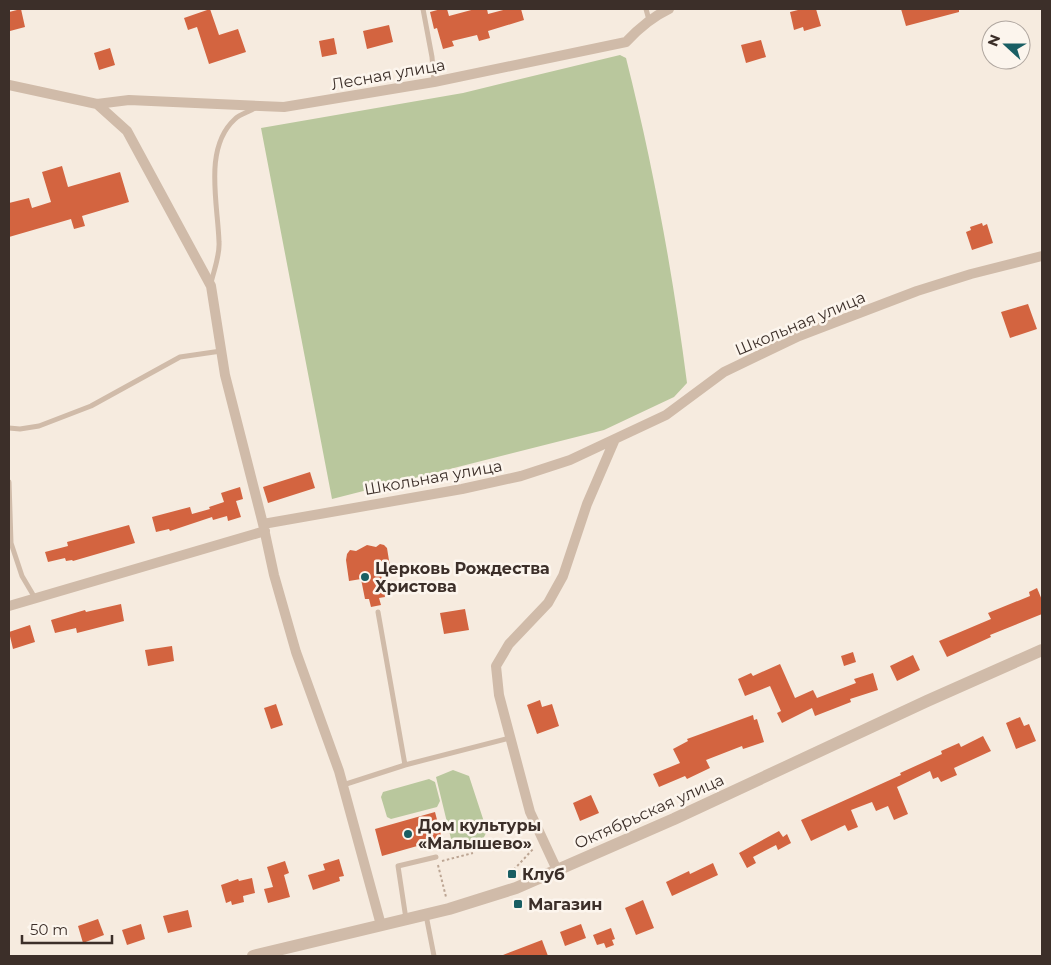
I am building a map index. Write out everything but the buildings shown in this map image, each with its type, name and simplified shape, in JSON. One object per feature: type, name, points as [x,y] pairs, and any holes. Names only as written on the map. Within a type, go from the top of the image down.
[{"type":"street","name":"Лесная улица","points":[[97,104],[129,100],[284,107],[434,82],[626,42],[649,20],[669,9]]},
{"type":"street","points":[[9,86],[97,104],[127,131],[210,286],[225,375],[264,527],[274,575],[296,652],[343,786],[381,925]]},
{"type":"street","name":"Школьная улица","points":[[9,606],[264,527],[462,489],[521,476],[570,460],[666,415],[724,372],[799,336],[917,291],[971,274],[1042,256]]},
{"type":"street","points":[[557,870],[530,812],[498,695],[496,666],[509,644],[548,604],[563,576],[587,504],[615,439]]},
{"type":"street","name":"Октябрьская улица","points":[[253,956],[426,915],[516,888],[674,819],[1042,650]]},
{"type":"lane","points":[[422,9],[432,57],[434,82]]},
{"type":"lane","points":[[646,9],[649,20]]},
{"type":"lane","points":[[210,286],[220,244],[215,168],[217,146],[227,128],[236,118],[259,106]]},
{"type":"lane","points":[[9,428],[20,429],[39,426],[90,406],[180,357],[221,351]]},
{"type":"lane","points":[[9,482],[12,543],[22,576],[35,598]]},
{"type":"lane","points":[[378,612],[405,765]]},
{"type":"lane","points":[[343,786],[405,765],[510,738]]},
{"type":"lane","points":[[406,919],[398,866],[436,857]]},
{"type":"lane","points":[[426,915],[434,956]]},
{"type":"path","points":[[504,880],[543,839]]},
{"type":"path","points":[[449,909],[438,862],[473,854]]},
{"type":"green space","points":[[620,55],[626,58],[653,179],[669,260],[687,383],[674,397],[604,430],[332,499],[261,128],[463,93]]},
{"type":"green space","points":[[453,770],[469,776],[487,831],[482,841],[453,847],[436,777]]},
{"type":"green space","points":[[429,779],[435,782],[440,801],[437,807],[391,819],[387,817],[381,797],[383,792]]},
{"type":"place","name":"Церковь Рождества Христова","points":[[365,577]]},
{"type":"place","name":"Дом культуры «Малышево»","points":[[408,834]]},
{"type":"place","name":"Клуб","points":[[512,874]]},
{"type":"place","name":"Магазин","points":[[518,904]]}]
